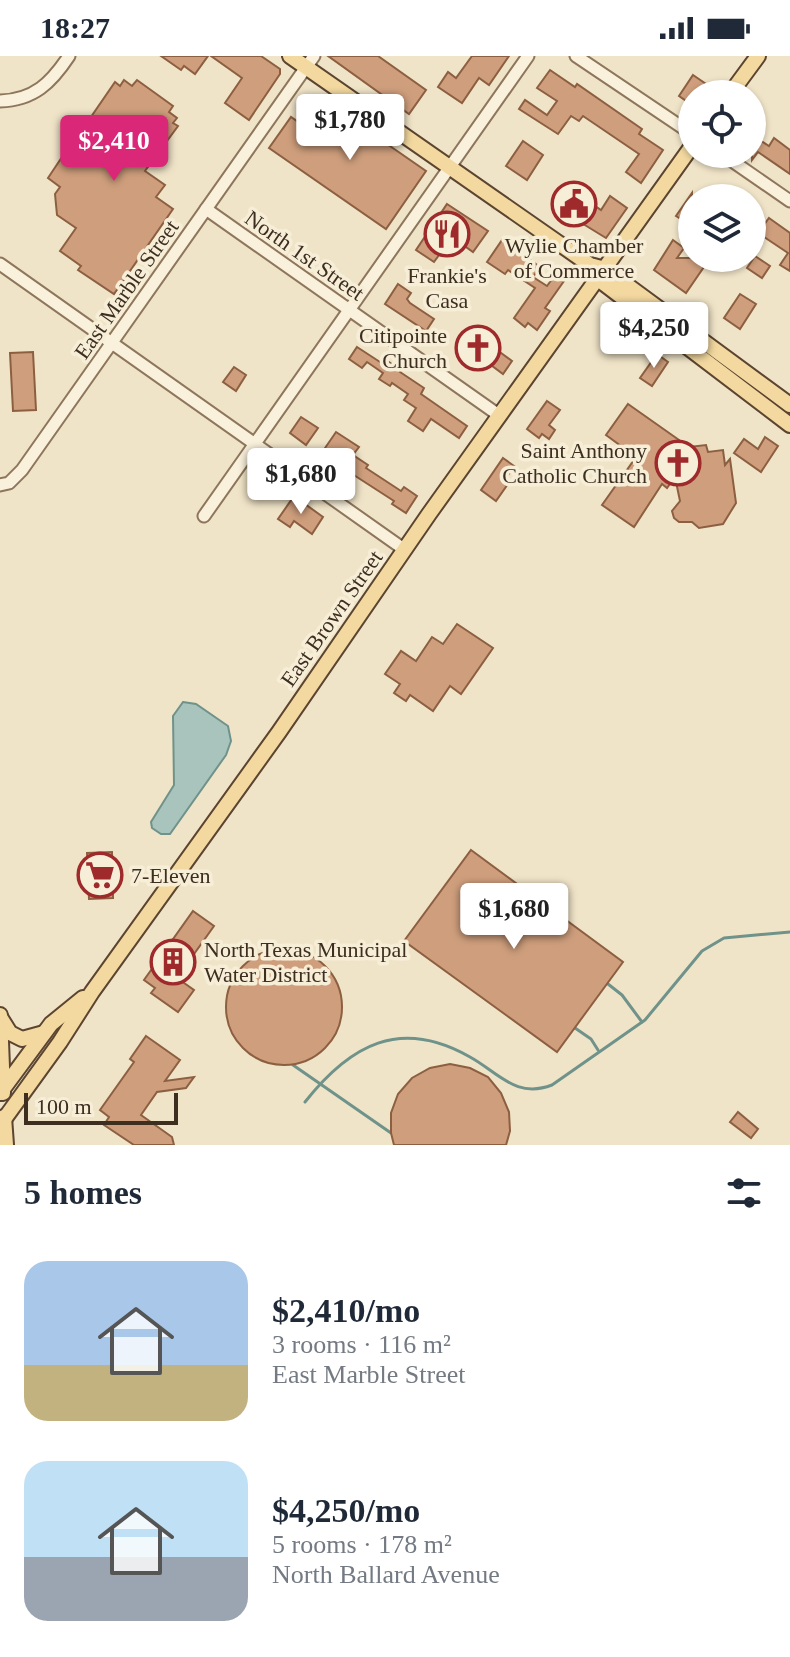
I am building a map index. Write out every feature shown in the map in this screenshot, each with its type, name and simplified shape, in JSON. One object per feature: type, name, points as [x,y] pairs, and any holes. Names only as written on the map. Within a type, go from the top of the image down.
[{"type":"main road","points":[[290,56],[310,62],[450,167],[590,265],[790,425]]},
{"type":"main road","points":[[740,80],[758,56]]},
{"type":"main road","name":"East Brown Street","points":[[2,1122],[678,166]]},
{"type":"main road","points":[[602,274],[790,405]]},
{"type":"main road","name":"East Brown Street","points":[[1,1092],[44,1033],[59,1017],[92,992]]},
{"type":"main road","points":[[0,1016],[10,1033],[22,1039],[44,1033]]},
{"type":"main road","points":[[0,1016],[2,1122],[6,1145]]},
{"type":"street","points":[[0,101],[20,99],[38,92],[53,79],[69,56]]},
{"type":"street","points":[[204,516],[528,56]]},
{"type":"street","points":[[576,56],[678,125]]},
{"type":"street","name":"East Marble Street","points":[[0,485],[15,479],[310,62]]},
{"type":"street","points":[[742,168],[790,201]]},
{"type":"street","name":"North 1st Street","points":[[206,209],[500,416]]},
{"type":"street","points":[[0,264],[405,550]]},
{"type":"water","points":[[183,702],[196,704],[228,726],[231,741],[226,755],[170,834],[161,834],[152,828],[151,822],[174,785],[173,716]]},
{"type":"building","points":[[161,56],[208,56],[195,74],[184,66],[181,70]]},
{"type":"building","points":[[211,56],[261,56],[280,69],[280,74],[249,120],[225,103],[242,78]]},
{"type":"building","points":[[328,56],[378,56],[426,90],[409,114]]},
{"type":"building","points":[[472,56],[509,56],[489,85],[479,78],[462,103],[438,87],[448,72],[456,78]]},
{"type":"building","points":[[550,70],[575,87],[577,84],[642,129],[639,134],[663,150],[641,183],[626,172],[639,154],[583,116],[579,121],[571,116],[558,134],[519,109],[525,100],[547,115],[557,101],[537,88]]},
{"type":"building","points":[[124,80],[132,86],[137,80],[173,106],[169,112],[177,118],[173,123],[178,126],[145,171],[165,185],[156,197],[173,209],[114,294],[78,270],[81,266],[60,251],[76,228],[57,215],[55,194],[60,187],[48,178],[70,145],[62,139],[75,121],[84,127],[115,82],[120,86]]},
{"type":"building","points":[[322,99],[426,171],[386,229],[269,148],[291,117],[304,126]]},
{"type":"building","points":[[774,138],[790,150],[790,174],[766,158],[766,144],[769,146]]},
{"type":"building","points":[[523,141],[543,155],[527,180],[506,166]]},
{"type":"building","points":[[575,192],[601,210],[610,196],[627,208],[606,238],[562,211]]},
{"type":"building","points":[[447,204],[488,231],[473,252],[452,237],[434,262],[416,250]]},
{"type":"building","points":[[769,218],[790,233],[790,271],[780,265],[788,253],[766,238]]},
{"type":"building","points":[[502,240],[540,267],[533,277],[547,286],[555,275],[564,281],[545,308],[550,311],[537,330],[528,323],[525,327],[514,318],[535,288],[508,270],[505,274],[487,262]]},
{"type":"building","points":[[673,240],[678,244],[678,272],[700,272],[686,293],[654,270]]},
{"type":"building","points":[[398,284],[411,293],[407,299],[410,303],[434,319],[426,331],[385,304]]},
{"type":"building","points":[[740,294],[756,304],[740,329],[724,318]]},
{"type":"building","name":"Citipointe Church","points":[[477,328],[489,337],[486,342],[512,361],[503,374],[480,357],[476,363],[471,360],[469,363],[458,355]]},
{"type":"building","points":[[357,347],[380,362],[383,358],[401,370],[424,388],[421,394],[467,426],[459,438],[431,419],[423,431],[408,421],[416,408],[404,400],[408,394],[392,383],[390,386],[379,379],[383,373],[367,362],[362,368],[349,359]]},
{"type":"building","points":[[33,352],[36,410],[13,411],[10,353]]},
{"type":"building","points":[[657,354],[668,362],[652,386],[640,378]]},
{"type":"building","points":[[234,367],[246,375],[236,391],[223,382]]},
{"type":"building","points":[[547,401],[560,410],[549,425],[555,430],[549,439],[542,434],[539,438],[527,429]]},
{"type":"building","name":"Saint Anthony Catholic Church","points":[[628,404],[689,447],[706,445],[708,452],[723,450],[725,465],[730,459],[736,503],[723,524],[699,528],[692,522],[679,522],[674,518],[672,511],[680,501],[675,477],[667,488],[662,484],[634,527],[602,505],[636,457],[606,435]]},
{"type":"building","points":[[301,417],[318,428],[306,445],[290,433]]},
{"type":"building","points":[[336,432],[359,447],[353,455],[368,465],[366,468],[401,491],[404,487],[417,496],[406,513],[392,504],[394,501],[323,451]]},
{"type":"building","points":[[765,437],[778,446],[761,472],[734,453],[744,439],[758,449]]},
{"type":"building","points":[[503,458],[514,466],[506,478],[510,481],[496,501],[481,490]]},
{"type":"building","points":[[294,496],[323,517],[312,534],[294,521],[290,527],[278,519]]},
{"type":"building","points":[[457,624],[493,648],[461,694],[450,686],[433,711],[410,695],[406,701],[394,693],[400,684],[385,674],[401,651],[416,661],[432,637],[443,644]]},
{"type":"building","points":[[471,850],[623,962],[557,1052],[404,941]]},
{"type":"building","name":"7-Eleven","points":[[112,852],[113,898],[89,899],[87,853]]},
{"type":"building","name":"North Texas Municipal Water District","points":[[193,911],[214,926],[177,978],[194,990],[178,1012],[151,993],[155,988],[144,980]]},
{"type":"building","points":[[284,949],[306,953],[325,966],[338,985],[342,1007],[338,1029],[325,1048],[306,1061],[284,1065],[262,1061],[243,1048],[230,1029],[226,1007],[230,985],[243,966],[262,953]]},
{"type":"building","points":[[146,1036],[180,1060],[165,1081],[194,1077],[186,1088],[157,1092],[141,1115],[172,1137],[174,1145],[134,1145],[104,1125],[109,1117],[100,1110],[134,1062],[130,1059]]},
{"type":"building","points":[[450,1064],[470,1068],[488,1077],[501,1093],[509,1112],[510,1131],[506,1145],[394,1145],[391,1113],[398,1094],[412,1078],[430,1068]]},
{"type":"building","points":[[738,1112],[758,1129],[751,1138],[730,1122]]},
{"type":"waterway","points":[[305,1102],[340,1065],[359,1052],[378,1043],[399,1039],[421,1039],[445,1045],[518,1087],[528,1089],[552,1085],[645,1020],[702,951],[724,938],[790,932]]},
{"type":"waterway","points":[[608,984],[622,995],[642,1022]]},
{"type":"waterway","points":[[575,1028],[591,1039],[598,1050]]},
{"type":"waterway","points":[[293,1065],[391,1133]]},
{"type":"place","name":"Wylie Chamber of Commerce","points":[[574,204]]},
{"type":"place","name":"Frankie's Casa","points":[[447,234]]},
{"type":"place","name":"Citipointe Church","points":[[478,348]]},
{"type":"place","name":"Saint Anthony Catholic Church","points":[[678,463]]},
{"type":"place","name":"7-Eleven","points":[[100,875]]},
{"type":"place","name":"North Texas Municipal Water District","points":[[173,962]]}]
